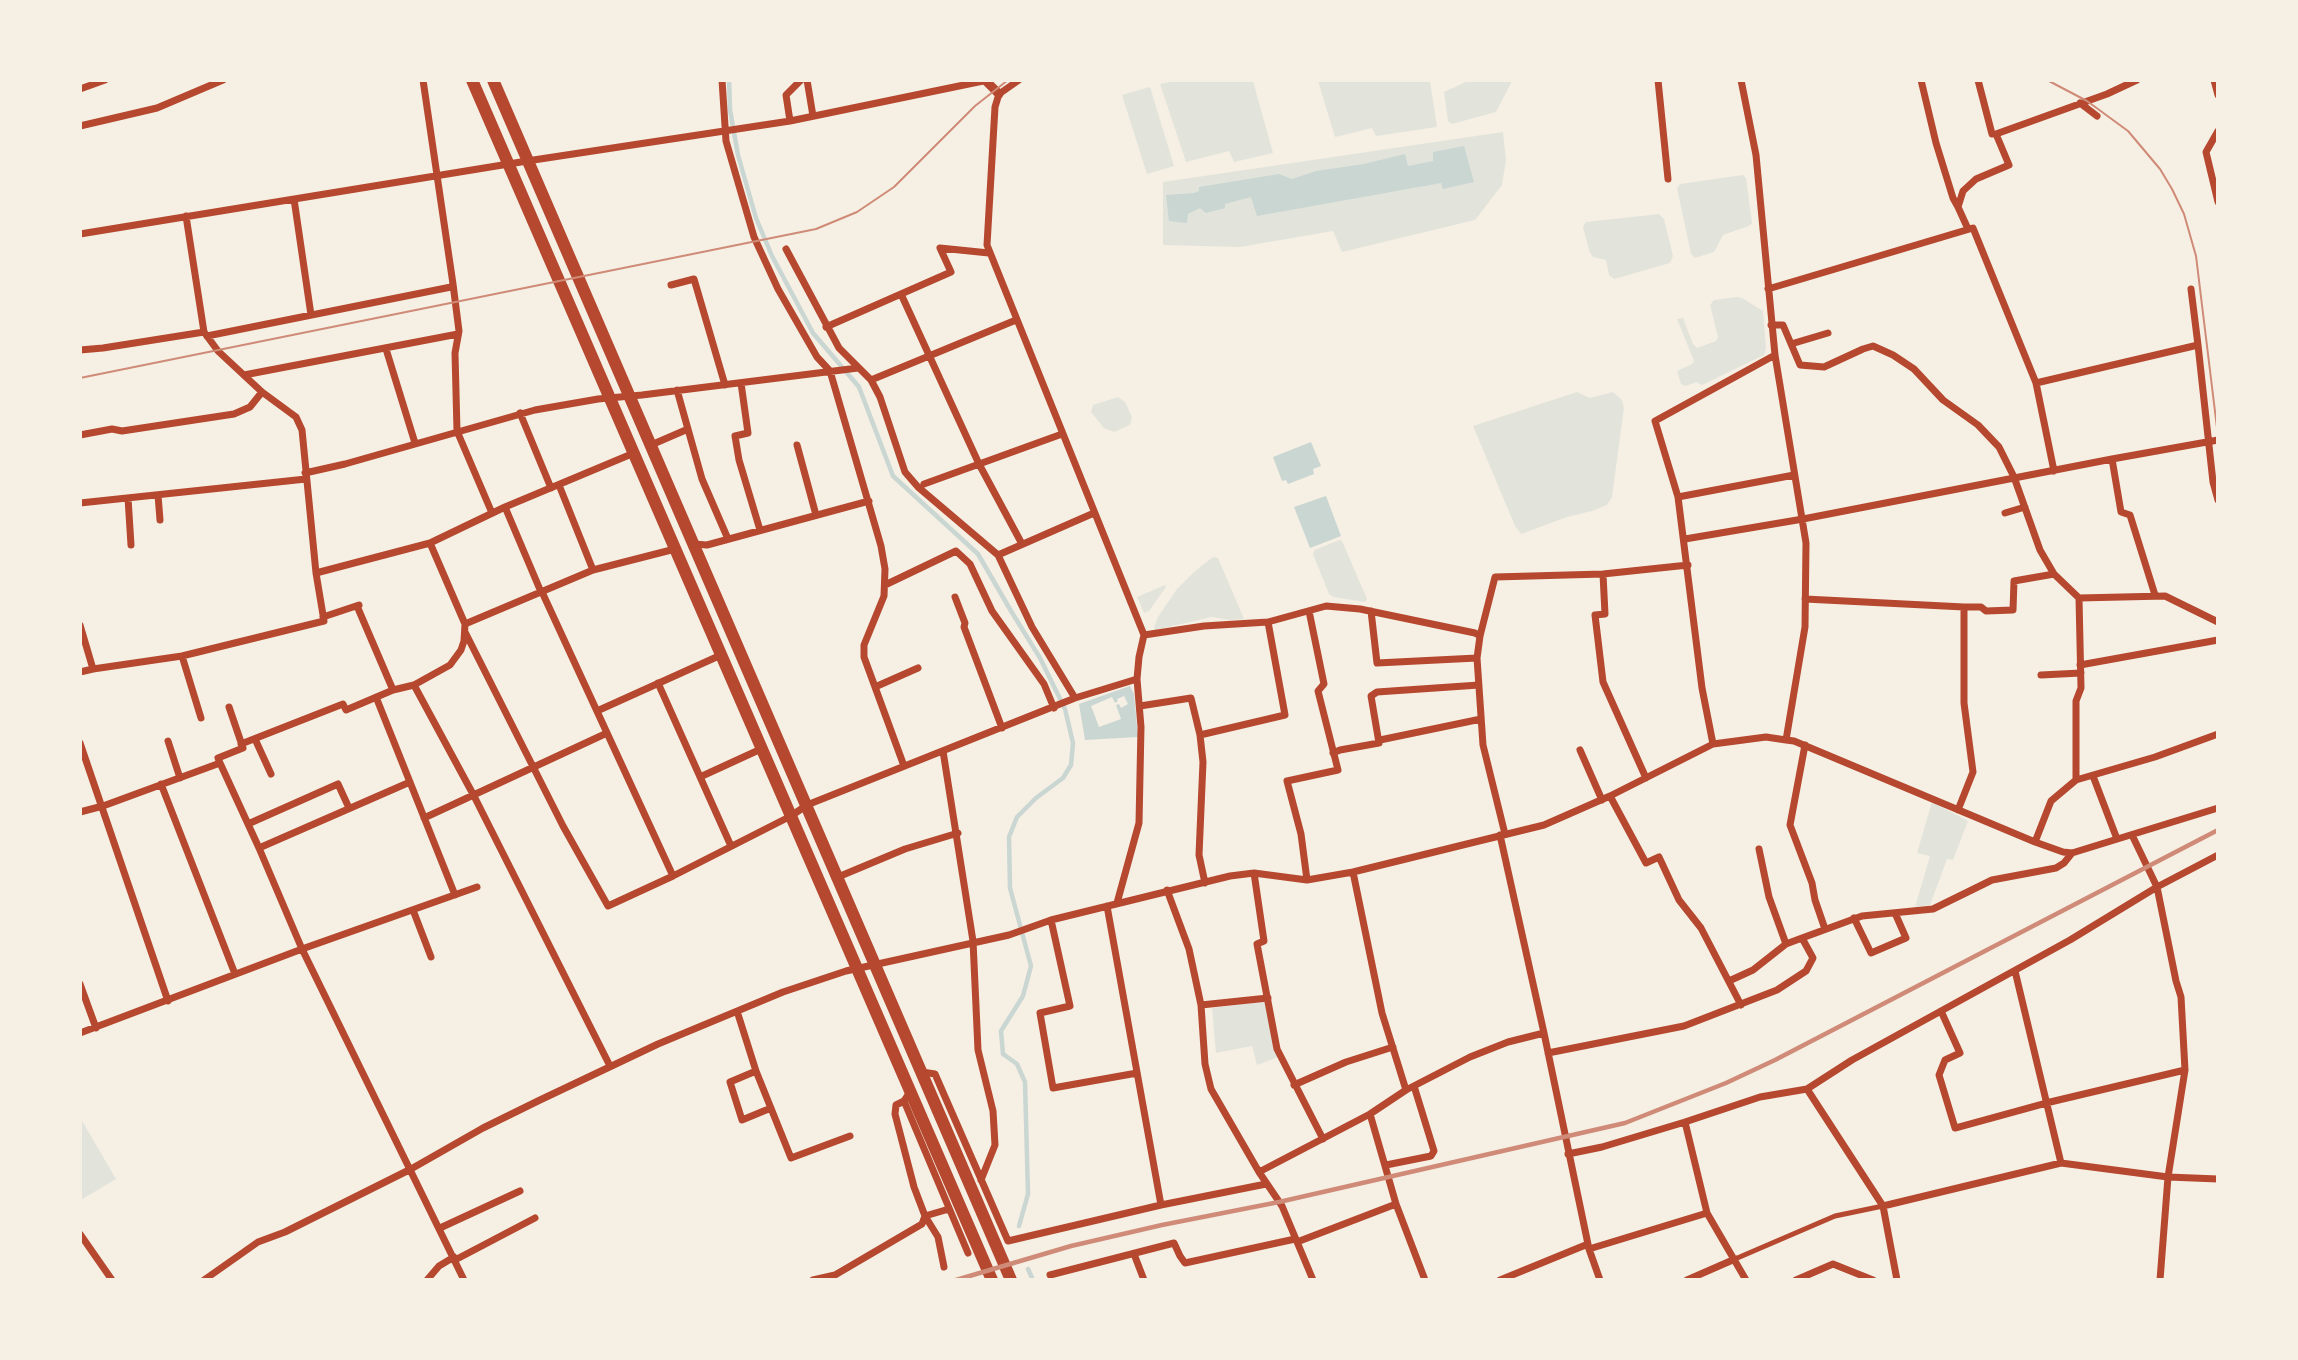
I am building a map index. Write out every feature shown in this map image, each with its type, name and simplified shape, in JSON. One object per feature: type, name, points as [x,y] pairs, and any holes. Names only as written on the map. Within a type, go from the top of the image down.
[{"type":"highway","points":[[472,80],[857,968],[907,1096],[992,1279]]},
{"type":"highway","points":[[493,80],[1011,1279]]},
{"type":"street","points":[[80,89],[105,80]]},
{"type":"street","points":[[80,126],[157,108],[223,80]]},
{"type":"street","points":[[423,80],[458,334],[455,353],[457,431],[492,513]]},
{"type":"street","points":[[723,80],[726,130],[757,242],[778,289],[817,358],[830,371],[883,554],[883,602],[864,651],[904,766]]},
{"type":"street","points":[[790,121],[786,95],[801,80]]},
{"type":"street","points":[[807,80],[813,116]]},
{"type":"street","points":[[1019,80],[999,94],[995,107],[987,245],[1144,635],[1137,679],[1141,727],[1139,823],[1117,903]]},
{"type":"street","points":[[1658,80],[1668,179]]},
{"type":"street","points":[[1741,80],[1756,155],[1771,325],[1805,543],[1805,627],[1786,740]]},
{"type":"street","points":[[1921,80],[1939,154],[1953,198],[1968,229]]},
{"type":"street","points":[[1978,80],[1992,134]]},
{"type":"street","points":[[1958,206],[1963,191],[1976,179],[2009,165],[1996,134],[2107,94],[2137,80]]},
{"type":"street","points":[[2214,80],[2217,95]]},
{"type":"street","points":[[80,234],[790,121],[987,81],[999,94]]},
{"type":"street","points":[[2080,103],[2097,116]]},
{"type":"street","points":[[2217,131],[2206,152],[2217,202]]},
{"type":"street","points":[[295,199],[311,315]]},
{"type":"street","points":[[80,672],[183,656],[324,621],[316,573],[302,430],[296,417],[262,392],[218,351],[206,334],[186,216]]},
{"type":"street","points":[[1768,289],[1973,228],[2036,383],[2053,471]]},
{"type":"street","points":[[826,327],[951,272],[940,248],[989,253]]},
{"type":"street","points":[[786,249],[839,348],[871,380],[880,397],[905,472],[918,487],[998,555],[1032,628],[1075,698]]},
{"type":"street","points":[[671,285],[694,279],[725,385]]},
{"type":"street","points":[[80,350],[206,334],[447,288],[453,284]]},
{"type":"street","points":[[2191,289],[2213,441],[2213,482],[2217,500]]},
{"type":"street","points":[[901,294],[979,464],[1022,544]]},
{"type":"street","points":[[871,380],[1016,320]]},
{"type":"street","points":[[1771,325],[1783,325],[1800,365],[1824,367],[1873,346],[1914,369],[1943,400],[1978,425],[1999,447],[2014,477],[2040,550],[2053,574],[2079,598],[2165,596],[2217,622]]},
{"type":"street","points":[[1791,344],[1828,333]]},
{"type":"street","points":[[244,375],[458,334]]},
{"type":"street","points":[[2036,383],[2198,345]]},
{"type":"street","points":[[386,349],[415,443]]},
{"type":"street","points":[[1713,744],[1702,688],[1678,496],[1656,421],[1775,355]]},
{"type":"street","points":[[80,503],[306,476],[520,413],[610,398],[858,368]]},
{"type":"street","points":[[741,383],[748,433],[735,436],[739,460],[760,530]]},
{"type":"street","points":[[677,390],[702,479],[728,539]]},
{"type":"street","points":[[80,435],[234,414],[250,407],[262,392]]},
{"type":"street","points":[[520,413],[593,570]]},
{"type":"street","points":[[651,445],[688,429]]},
{"type":"street","points":[[924,484],[1062,434]]},
{"type":"street","points":[[1685,539],[2213,441]]},
{"type":"street","points":[[797,445],[816,514]]},
{"type":"street","points":[[316,573],[430,543],[505,507],[634,453]]},
{"type":"street","points":[[2112,458],[2121,512],[2130,515],[2155,595]]},
{"type":"street","points":[[1678,496],[1794,475]]},
{"type":"street","points":[[159,495],[160,520]]},
{"type":"street","points":[[128,498],[131,545]]},
{"type":"street","points":[[694,544],[707,545],[869,502]]},
{"type":"street","points":[[505,507],[541,592],[673,876]]},
{"type":"street","points":[[2005,513],[2025,507]]},
{"type":"street","points":[[998,555],[1094,513]]},
{"type":"street","points":[[430,543],[465,628],[563,826],[608,906],[673,876],[791,816],[807,805],[1075,698],[1137,679]]},
{"type":"street","points":[[465,628],[593,570],[675,549]]},
{"type":"street","points":[[885,585],[957,551],[970,564],[992,611],[1044,684],[1055,707]]},
{"type":"street","points":[[1600,1279],[1588,1247],[1483,745],[1477,658],[1495,577],[1603,574],[1688,565]]},
{"type":"street","points":[[1603,574],[1605,614],[1595,615],[1603,682],[1646,778]]},
{"type":"street","points":[[1805,599],[1982,607],[1986,611],[2013,610],[2014,581],[2053,574]]},
{"type":"street","points":[[955,597],[1002,728]]},
{"type":"street","points":[[2077,780],[2076,701],[2081,688],[2079,598]]},
{"type":"street","points":[[323,617],[359,606],[393,690]]},
{"type":"street","points":[[1144,635],[1203,626],[1268,622],[1326,606],[1371,611],[1480,636]]},
{"type":"street","points":[[1958,810],[1973,772],[1964,703],[1964,607]]},
{"type":"street","points":[[1307,880],[1301,834],[1287,780],[1338,770],[1318,691],[1324,684],[1309,611]]},
{"type":"street","points":[[1371,611],[1377,663],[1477,658]]},
{"type":"street","points":[[1200,735],[1285,715],[1268,622]]},
{"type":"street","points":[[80,625],[93,669]]},
{"type":"street","points":[[242,744],[343,704],[346,710],[393,690],[414,685],[450,665],[461,650],[465,628]]},
{"type":"street","points":[[2041,675],[2217,640]]},
{"type":"street","points":[[597,711],[721,655]]},
{"type":"street","points":[[183,656],[201,718]]},
{"type":"street","points":[[875,687],[918,668]]},
{"type":"street","points":[[658,683],[731,846]]},
{"type":"street","points":[[414,685],[474,796],[610,1066]]},
{"type":"street","points":[[1380,740],[1371,696],[1377,692],[1479,685]]},
{"type":"street","points":[[376,697],[455,895]]},
{"type":"street","points":[[1140,706],[1191,698],[1203,762],[1199,855],[1205,883]]},
{"type":"street","points":[[229,707],[243,748],[218,758],[302,949],[464,1279]]},
{"type":"street","points":[[1333,753],[1379,743],[1380,740],[1481,719]]},
{"type":"street","points":[[424,818],[607,733]]},
{"type":"street","points":[[2035,842],[2051,801],[2077,780],[2155,757],[2217,734]]},
{"type":"street","points":[[204,1279],[258,1242],[411,1169],[484,1128],[610,1066],[783,992],[857,968],[1009,935],[1051,920],[1230,876],[1254,873],[1307,880],[1353,872],[1544,825],[1606,798],[1713,744],[1766,737],[1786,740],[2035,842],[2072,853]]},
{"type":"street","points":[[255,739],[271,774]]},
{"type":"street","points":[[169,741],[180,778]]},
{"type":"street","points":[[80,743],[168,1002]]},
{"type":"street","points":[[1805,746],[1790,825],[1812,883],[1825,929]]},
{"type":"street","points":[[700,777],[761,749]]},
{"type":"street","points":[[1580,750],[1646,863],[1659,857],[1679,900],[1700,928],[1741,1005]]},
{"type":"street","points":[[943,751],[973,941],[978,1050],[993,1111],[995,1145],[981,1180]]},
{"type":"street","points":[[80,813],[220,762]]},
{"type":"street","points":[[2093,776],[2116,839]]},
{"type":"street","points":[[259,848],[410,782]]},
{"type":"street","points":[[248,824],[338,784],[349,808]]},
{"type":"street","points":[[162,785],[235,974]]},
{"type":"street","points":[[1729,981],[1754,970],[1786,944],[1854,918],[1933,909],[1992,880],[2056,868],[2072,853],[2217,808]]},
{"type":"street","points":[[838,877],[905,849],[958,833]]},
{"type":"street","points":[[2132,835],[2157,887],[2181,997],[2185,1070],[2168,1177],[2160,1279]]},
{"type":"street","points":[[1759,849],[1769,897],[1786,944]]},
{"type":"street","points":[[1568,1154],[1602,1147],[1760,1097],[1807,1089],[1852,1060],[2015,971],[2157,887],[2217,855]]},
{"type":"street","points":[[1353,872],[1382,1013],[1406,1090]]},
{"type":"street","points":[[1254,873],[1264,941],[1257,944],[1277,1048],[1322,1139]]},
{"type":"street","points":[[80,1033],[168,1002],[302,949],[477,887]]},
{"type":"street","points":[[1167,890],[1189,948],[1201,1005],[1205,1064],[1211,1089],[1266,1184],[1282,1206],[1313,1279]]},
{"type":"street","points":[[1107,906],[1161,1205]]},
{"type":"street","points":[[413,910],[431,957]]},
{"type":"street","points":[[1854,918],[1871,953],[1906,937],[1895,913]]},
{"type":"street","points":[[1051,920],[1070,1006],[1040,1013],[1053,1088],[1137,1073]]},
{"type":"street","points":[[1548,1053],[1684,1026],[1777,990],[1806,971],[1813,958],[1802,938]]},
{"type":"street","points":[[2015,971],[2061,1163]]},
{"type":"street","points":[[80,984],[96,1028]]},
{"type":"street","points":[[1201,1005],[1268,999]]},
{"type":"street","points":[[1941,1010],[1960,1053],[1945,1060],[1939,1075],[1955,1128],[2185,1070]]},
{"type":"street","points":[[737,1011],[756,1072],[791,1158],[850,1136]]},
{"type":"street","points":[[1259,1172],[1370,1114],[1406,1090],[1470,1057],[1544,1032]]},
{"type":"street","points":[[1294,1085],[1346,1062],[1393,1047]]},
{"type":"street","points":[[756,1072],[730,1082],[742,1120],[771,1108]]},
{"type":"street","points":[[922,1072],[935,1074],[1007,1241],[1266,1184]]},
{"type":"street","points":[[1386,1165],[1431,1156],[1434,1151],[1414,1086]]},
{"type":"street","points":[[1807,1089],[1883,1206],[1897,1279]]},
{"type":"street","points":[[944,1267],[938,1237],[925,1216],[914,1187],[895,1114],[896,1105],[907,1096],[968,1253]]},
{"type":"street","points":[[1370,1114],[1396,1204],[1425,1279]]},
{"type":"street","points":[[1685,1122],[1707,1213],[1745,1279]]},
{"type":"street","points":[[1687,1279],[1835,1216],[2061,1163],[2168,1177],[2217,1179]]},
{"type":"street","points":[[440,1228],[520,1191]]},
{"type":"street","points":[[1050,1275],[1174,1242],[1185,1263],[1296,1241],[1396,1204]]},
{"type":"street","points":[[925,1216],[949,1209]]},
{"type":"street","points":[[1500,1279],[1588,1247],[1707,1213]]},
{"type":"street","points":[[813,1279],[835,1275],[922,1224],[925,1216]]},
{"type":"street","points":[[427,1279],[439,1266],[535,1218]]},
{"type":"street","points":[[80,1234],[113,1279]]},
{"type":"street","points":[[1134,1254],[1144,1279]]},
{"type":"street","points":[[1796,1279],[1833,1264],[1873,1279]]},
{"type":"shaded area","points":[[1470,80],[1512,81],[1496,112],[1452,124],[1448,121],[1444,92]]},
{"type":"shaded area","points":[[1174,81],[1253,81],[1273,153],[1234,162],[1229,151],[1186,162],[1160,84]]},
{"type":"shaded area","points":[[1318,81],[1430,81],[1437,127],[1376,136],[1372,128],[1335,137]]},
{"type":"shaded area","points":[[1150,87],[1174,166],[1147,174],[1122,95]]},
{"type":"shaded area","points":[[1503,132],[1506,160],[1502,185],[1475,220],[1342,252],[1333,231],[1240,247],[1163,245],[1163,182]]},
{"type":"shaded area","points":[[1464,146],[1474,182],[1443,189],[1441,183],[1257,216],[1251,197],[1225,204],[1225,208],[1206,213],[1200,208],[1188,214],[1187,223],[1169,221],[1166,195],[1194,193],[1199,191],[1199,187],[1279,174],[1292,179],[1316,171],[1364,164],[1405,154],[1408,166],[1433,161],[1433,152]]},
{"type":"shaded area","points":[[1743,175],[1746,178],[1752,223],[1723,235],[1714,252],[1695,258],[1691,254],[1677,188],[1680,184]]},
{"type":"shaded area","points":[[1659,214],[1664,219],[1673,256],[1670,263],[1614,279],[1609,275],[1606,260],[1593,257],[1590,253],[1583,227],[1586,222]]},
{"type":"shaded area","points":[[1737,297],[1763,311],[1766,348],[1764,355],[1702,385],[1696,382],[1686,386],[1681,384],[1677,371],[1694,361],[1677,319],[1683,318],[1697,348],[1716,341],[1718,337],[1710,305],[1714,300]]},
{"type":"shaded area","points":[[1577,392],[1590,398],[1613,392],[1622,400],[1624,408],[1612,497],[1607,505],[1521,534],[1515,526],[1473,426]]},
{"type":"shaded area","points":[[1118,397],[1125,402],[1132,417],[1130,425],[1114,432],[1104,428],[1091,412],[1093,405]]},
{"type":"shaded area","points":[[1311,442],[1321,466],[1313,469],[1314,474],[1288,484],[1286,480],[1282,481],[1273,457]]},
{"type":"shaded area","points":[[1326,496],[1341,536],[1310,548],[1294,507]]},
{"type":"shaded area","points":[[1342,541],[1367,599],[1365,602],[1329,594],[1313,554],[1315,550]]},
{"type":"shaded area","points":[[1213,557],[1218,558],[1244,619],[1212,617],[1155,630],[1158,617],[1177,589]]},
{"type":"shaded area","points":[[1165,585],[1149,611],[1144,613],[1137,597]]},
{"type":"shaded area","points":[[1130,686],[1134,694],[1138,737],[1085,740],[1079,704]],"holes":[[[1124,696],[1128,704],[1121,708],[1119,704],[1116,705],[1121,719],[1099,727],[1091,706],[1112,697],[1115,703]]]},
{"type":"shaded area","points":[[1932,802],[1968,821],[1953,860],[1947,859],[1930,905],[1915,907],[1930,856],[1917,853]]},
{"type":"shaded area","points":[[1267,1001],[1278,1057],[1257,1065],[1252,1046],[1216,1053],[1212,1008]]},
{"type":"shaded area","points":[[81,1119],[116,1179],[80,1200]]},
{"type":"waterway","points":[[729,80],[730,110],[738,155],[756,218],[772,256],[813,333],[859,387],[893,476],[978,554],[1040,658],[1065,709],[1073,743],[1071,765],[1063,778],[1036,798],[1017,817],[1009,837],[1010,888],[1031,966],[1023,996],[1001,1031],[1003,1054],[1017,1064],[1025,1082],[1028,1194],[1019,1226]]},
{"type":"waterway","points":[[1028,1269],[1033,1280]]},
{"type":"tram line","points":[[80,378],[816,229],[857,212],[894,187],[975,106],[1008,80]]},
{"type":"tram line","points":[[2047,80],[2087,101],[2128,131],[2160,169],[2172,189],[2184,214],[2196,256],[2218,436]]},
{"type":"railway","points":[[956,1280],[1071,1246],[1279,1202],[1625,1123],[1726,1083],[1775,1060],[2218,830]]}]
